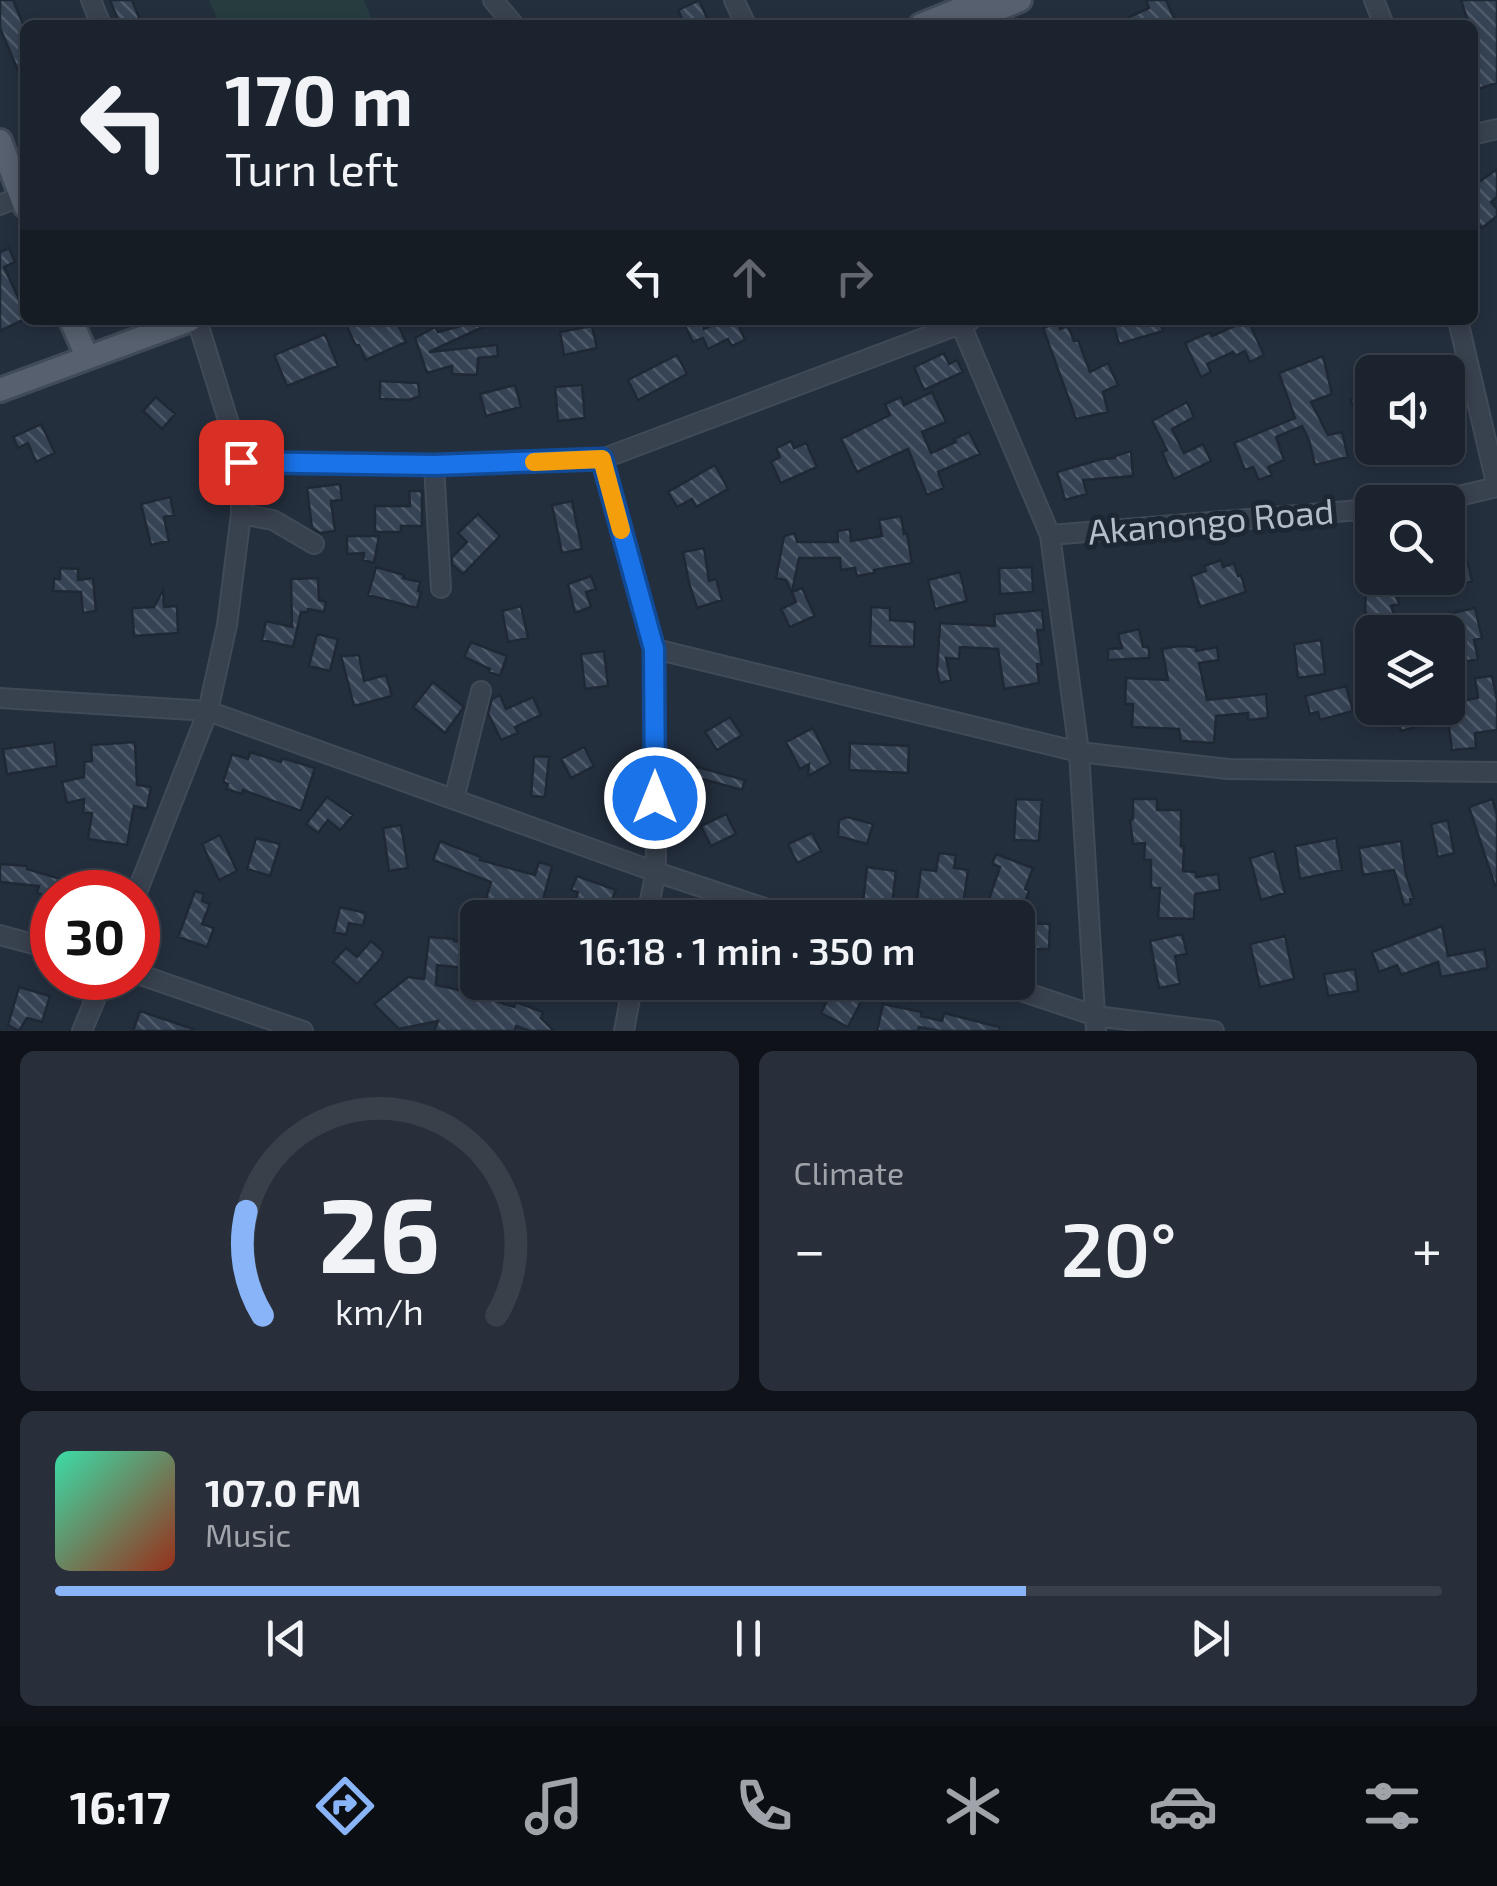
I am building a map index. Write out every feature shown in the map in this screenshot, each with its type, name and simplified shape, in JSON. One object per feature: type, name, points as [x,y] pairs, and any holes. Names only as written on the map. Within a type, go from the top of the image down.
[{"type":"main road","points":[[933,20],[983,0]]},
{"type":"main road","points":[[970,20],[1020,0]]},
{"type":"main road","points":[[0,141],[18,197]]},
{"type":"main road","points":[[74,325],[84,351]]},
{"type":"main road","points":[[0,390],[138,325]]},
{"type":"main road","points":[[0,374],[173,325]]},
{"type":"street","points":[[493,0],[510,20]]},
{"type":"street","points":[[146,870],[208,711],[227,625],[241,514],[241,462],[200,325]]},
{"type":"street","points":[[241,462],[434,465],[602,459],[954,325]]},
{"type":"street","points":[[966,325],[1050,535],[1079,752],[1096,1024]]},
{"type":"street","points":[[1459,325],[1497,486],[1465,494]]},
{"type":"street","points":[[602,459],[654,649],[656,872],[650,900]]},
{"type":"street","points":[[434,465],[441,588]]},
{"type":"street","name":"Akanongo Road","points":[[1050,535],[1355,511]]},
{"type":"street","points":[[241,514],[272,520],[314,544]]},
{"type":"street","points":[[654,649],[1079,752],[1228,769],[1497,772]]},
{"type":"street","points":[[454,799],[481,691]]},
{"type":"street","points":[[0,698],[208,711],[741,900]]},
{"type":"street","points":[[0,935],[30,943]]},
{"type":"street","points":[[160,982],[303,1031]]},
{"type":"street","points":[[1035,999],[1096,1024],[1214,1031]]},
{"type":"street","points":[[82,1031],[95,1000]]},
{"type":"street","points":[[624,1031],[630,1000]]},
{"type":"green space","points":[[209,0],[364,0],[372,20],[218,20]]},
{"type":"building","points":[[0,0],[13,0],[21,20],[20,75],[0,28]]},
{"type":"building","points":[[110,0],[132,0],[140,20],[118,20]]},
{"type":"building","points":[[699,0],[708,20],[683,20],[678,10]]},
{"type":"building","points":[[1146,0],[1166,0],[1175,20],[1130,20],[1129,17],[1149,8]]},
{"type":"building","points":[[1461,0],[1497,0],[1497,83],[1478,89],[1478,20],[1467,20]]},
{"type":"building","points":[[1497,169],[1497,197],[1491,202],[1497,216],[1482,228],[1478,223],[1478,183]]},
{"type":"building","points":[[9,248],[15,262],[4,267],[20,301],[20,321],[0,331],[0,252]]},
{"type":"building","points":[[346,325],[398,325],[406,342],[366,360],[359,345],[356,346]]},
{"type":"building","points":[[487,325],[429,352],[497,345],[498,356],[478,358],[477,375],[452,374],[452,366],[427,373],[415,338],[435,327],[438,332]]},
{"type":"building","points":[[684,325],[702,325],[704,329],[738,325],[745,340],[732,346],[728,339],[708,349],[703,338],[693,342]]},
{"type":"building","points":[[1161,325],[1163,331],[1119,344],[1114,326]]},
{"type":"building","points":[[1237,325],[1250,325],[1264,355],[1250,362],[1245,351],[1235,356],[1233,352],[1207,364],[1211,372],[1201,377],[1185,343],[1210,332],[1212,336]]},
{"type":"building","points":[[592,326],[597,348],[564,355],[560,332]]},
{"type":"building","points":[[1068,326],[1090,372],[1108,363],[1118,385],[1103,392],[1108,412],[1076,419],[1043,328]]},
{"type":"building","points":[[325,334],[338,366],[287,386],[274,355]]},
{"type":"building","points":[[944,353],[949,364],[957,360],[963,372],[924,390],[914,367]]},
{"type":"building","points":[[677,355],[687,374],[638,400],[628,380]]},
{"type":"building","points":[[1323,356],[1332,394],[1311,402],[1328,435],[1342,432],[1348,457],[1315,465],[1302,426],[1276,437],[1284,460],[1268,467],[1272,475],[1259,480],[1253,467],[1245,470],[1234,443],[1295,418],[1279,373]]},
{"type":"building","points":[[380,381],[418,383],[420,396],[409,400],[380,399]]},
{"type":"building","points":[[515,385],[521,407],[486,416],[480,394]]},
{"type":"building","points":[[582,385],[585,418],[558,421],[555,387]]},
{"type":"building","points":[[932,392],[946,422],[922,432],[931,453],[969,432],[980,454],[938,472],[944,488],[927,495],[908,449],[857,472],[841,439],[890,415],[885,404],[901,397],[904,405]]},
{"type":"building","points":[[156,397],[175,414],[162,429],[143,411]]},
{"type":"building","points":[[1187,402],[1194,417],[1172,429],[1184,453],[1203,444],[1211,461],[1174,479],[1162,452],[1167,450],[1152,421]]},
{"type":"building","points":[[41,424],[55,453],[36,462],[28,443],[18,448],[13,437]]},
{"type":"building","points":[[791,441],[794,448],[806,443],[817,467],[781,483],[771,462],[780,457],[776,448]]},
{"type":"building","points":[[1131,451],[1133,476],[1083,480],[1087,494],[1065,500],[1057,472]]},
{"type":"building","points":[[715,465],[728,489],[696,507],[692,499],[677,507],[668,492]]},
{"type":"building","points":[[340,484],[342,500],[331,501],[335,531],[320,533],[312,528],[307,488]]},
{"type":"building","points":[[409,491],[422,491],[422,526],[401,526],[401,532],[375,532],[375,506],[410,506]]},
{"type":"building","points":[[170,497],[174,515],[164,517],[169,541],[151,545],[141,504]]},
{"type":"building","points":[[572,501],[582,549],[562,553],[552,505]]},
{"type":"building","points":[[478,514],[500,536],[463,574],[452,564],[452,557],[467,542],[458,533]]},
{"type":"building","points":[[901,516],[912,563],[857,576],[855,568],[841,570],[840,558],[799,558],[792,592],[802,588],[815,616],[790,627],[781,609],[796,602],[786,580],[776,578],[784,536],[795,533],[797,542],[838,542],[837,531],[850,529],[851,541],[882,536],[879,520]]},
{"type":"building","points":[[347,536],[379,536],[374,563],[363,560],[364,553],[347,554]]},
{"type":"building","points":[[704,548],[709,581],[716,579],[722,600],[697,608],[683,552]]},
{"type":"building","points":[[1465,553],[1472,581],[1465,583]]},
{"type":"building","points":[[1221,560],[1223,567],[1234,563],[1246,592],[1200,607],[1191,576]]},
{"type":"building","points":[[376,567],[420,582],[417,608],[368,595]]},
{"type":"building","points":[[1032,567],[1033,592],[1000,594],[999,568]]},
{"type":"building","points":[[60,568],[78,569],[78,580],[93,578],[96,611],[83,613],[81,592],[53,591],[54,579],[60,579]]},
{"type":"building","points":[[960,572],[967,601],[935,609],[928,580]]},
{"type":"building","points":[[591,576],[596,589],[586,592],[591,607],[575,613],[568,584]]},
{"type":"building","points":[[318,578],[319,600],[326,602],[324,612],[301,612],[293,647],[262,640],[266,621],[292,627],[291,579]]},
{"type":"building","points":[[163,590],[164,607],[177,606],[178,633],[134,636],[132,608],[154,607]]},
{"type":"building","points":[[1366,595],[1396,595],[1399,604],[1391,606],[1394,615],[1367,615]]},
{"type":"building","points":[[521,606],[528,638],[508,642],[502,611]]},
{"type":"building","points":[[871,607],[890,608],[890,620],[915,622],[914,647],[870,646]]},
{"type":"building","points":[[1475,608],[1482,638],[1474,640],[1478,659],[1465,662],[1465,615],[1448,614]]},
{"type":"building","points":[[1042,610],[1044,630],[1037,630],[1042,664],[1037,664],[1039,683],[1004,689],[998,649],[960,647],[959,659],[946,658],[951,680],[940,683],[940,623],[995,626],[994,614]]},
{"type":"building","points":[[1139,629],[1143,647],[1149,647],[1149,658],[1108,660],[1108,649],[1122,648],[1118,634]]},
{"type":"building","points":[[317,634],[338,639],[330,671],[309,666]]},
{"type":"building","points":[[1321,640],[1325,674],[1298,678],[1294,644]]},
{"type":"building","points":[[471,642],[507,656],[500,676],[464,657]]},
{"type":"building","points":[[1196,647],[1196,651],[1217,647],[1219,660],[1199,663],[1207,700],[1266,694],[1268,718],[1248,720],[1248,713],[1216,716],[1214,743],[1181,741],[1179,729],[1132,727],[1133,704],[1125,704],[1126,678],[1168,680],[1162,649]]},
{"type":"building","points":[[604,651],[608,686],[585,689],[581,654]]},
{"type":"building","points":[[359,655],[364,681],[386,675],[392,696],[354,706],[341,656]]},
{"type":"building","points":[[1492,676],[1497,730],[1475,733],[1476,748],[1452,750],[1449,725],[1465,725],[1465,700],[1478,698],[1475,678]]},
{"type":"building","points":[[433,682],[464,707],[445,733],[413,707]]},
{"type":"building","points":[[1346,686],[1353,711],[1320,720],[1318,712],[1310,714],[1305,696]]},
{"type":"building","points":[[500,695],[506,709],[533,697],[541,715],[515,727],[518,733],[501,740],[488,713],[492,699]]},
{"type":"building","points":[[730,717],[742,735],[717,750],[705,732]]},
{"type":"building","points":[[1399,725],[1424,725],[1401,731]]},
{"type":"building","points":[[813,728],[831,763],[808,776],[809,764],[800,769],[786,742]]},
{"type":"building","points":[[54,742],[57,766],[7,774],[3,749]]},
{"type":"building","points":[[135,742],[137,785],[151,787],[147,809],[134,806],[127,845],[88,839],[92,813],[83,813],[84,799],[67,803],[62,782],[84,777],[84,762],[92,761],[91,745]]},
{"type":"building","points":[[850,743],[909,746],[908,773],[849,770]]},
{"type":"building","points":[[584,747],[594,766],[571,778],[561,759]]},
{"type":"building","points":[[250,752],[315,768],[301,811],[243,790],[242,794],[226,789],[228,784],[223,782],[232,754],[248,759]]},
{"type":"building","points":[[534,756],[549,757],[545,797],[531,796]]},
{"type":"building","points":[[690,765],[745,780],[742,790],[688,775]]},
{"type":"building","points":[[327,797],[353,815],[340,830],[328,820],[318,833],[306,824]]},
{"type":"building","points":[[1016,799],[1042,800],[1039,841],[1014,840]]},
{"type":"building","points":[[1133,799],[1157,799],[1157,810],[1181,810],[1183,871],[1196,872],[1196,877],[1218,874],[1220,890],[1195,894],[1194,919],[1158,918],[1160,888],[1151,888],[1151,860],[1144,860],[1145,843],[1133,844]]},
{"type":"building","points":[[1492,799],[1497,814],[1495,886],[1469,807]]},
{"type":"building","points":[[726,814],[736,834],[711,846],[701,826]]},
{"type":"building","points":[[847,817],[873,824],[867,844],[838,836],[839,820]]},
{"type":"building","points":[[1448,820],[1454,853],[1438,857],[1431,824]]},
{"type":"building","points":[[401,825],[408,868],[389,871],[383,828]]},
{"type":"building","points":[[812,833],[821,851],[797,863],[788,844]]},
{"type":"building","points":[[220,835],[237,871],[219,880],[202,844]]},
{"type":"building","points":[[256,838],[280,844],[270,876],[247,869]]},
{"type":"building","points":[[1336,838],[1342,870],[1300,879],[1295,846]]},
{"type":"building","points":[[440,841],[481,857],[480,860],[535,875],[539,862],[552,866],[543,900],[486,900],[491,882],[433,860]]},
{"type":"building","points":[[1401,841],[1414,898],[1410,899],[1411,904],[1404,905],[1394,870],[1363,875],[1359,848]]},
{"type":"building","points":[[1274,851],[1285,893],[1261,900],[1250,858]]},
{"type":"building","points":[[939,853],[956,855],[954,868],[968,870],[964,900],[917,900],[921,869],[936,871]]},
{"type":"building","points":[[996,854],[1033,868],[1025,889],[1029,891],[1026,900],[989,900],[1000,867],[992,864]]},
{"type":"building","points":[[0,864],[27,866],[30,870],[30,885],[0,882]]},
{"type":"building","points":[[867,867],[896,871],[893,900],[863,900]]},
{"type":"building","points":[[577,876],[616,890],[612,900],[575,900],[578,892],[571,890]]},
{"type":"building","points":[[195,891],[204,894],[202,901],[210,904],[202,924],[214,928],[207,947],[178,937]]},
{"type":"building","points":[[340,907],[366,913],[363,926],[349,923],[346,935],[334,932]]},
{"type":"building","points":[[1035,923],[1050,924],[1049,949],[1035,949]]},
{"type":"building","points":[[1442,926],[1448,956],[1484,949],[1488,968],[1441,977],[1438,962],[1401,975],[1397,965],[1379,972],[1372,952]]},
{"type":"building","points":[[1182,934],[1187,954],[1175,956],[1180,984],[1159,988],[1150,941]]},
{"type":"building","points":[[1285,936],[1294,979],[1260,987],[1250,944]]},
{"type":"building","points":[[429,937],[454,939],[460,942],[460,967],[437,965],[436,985],[459,990],[460,987],[460,1000],[492,1000],[514,1007],[516,1002],[543,1012],[541,1018],[554,1031],[530,1031],[516,1026],[515,1031],[434,1031],[438,1021],[399,1029],[374,1004],[408,977],[424,979]]},
{"type":"building","points":[[371,941],[383,952],[357,984],[333,962],[346,948],[357,957]]},
{"type":"building","points":[[1355,969],[1358,991],[1328,996],[1324,974]]},
{"type":"building","points":[[19,987],[30,990],[30,1000],[49,1000],[42,1022],[27,1018],[19,1031],[8,1025]]},
{"type":"building","points":[[828,1000],[862,1000],[848,1027],[821,1013]]},
{"type":"building","points":[[883,1004],[922,1012],[921,1016],[942,1021],[944,1013],[999,1027],[999,1031],[919,1027],[918,1031],[877,1031]]},
{"type":"building","points":[[140,1011],[193,1029],[133,1031]]},
{"type":"slow traffic","points":[[534,462],[602,459],[621,530]]},
{"type":"route","points":[[241,462],[434,465],[602,459],[654,649],[655,798]]}]
